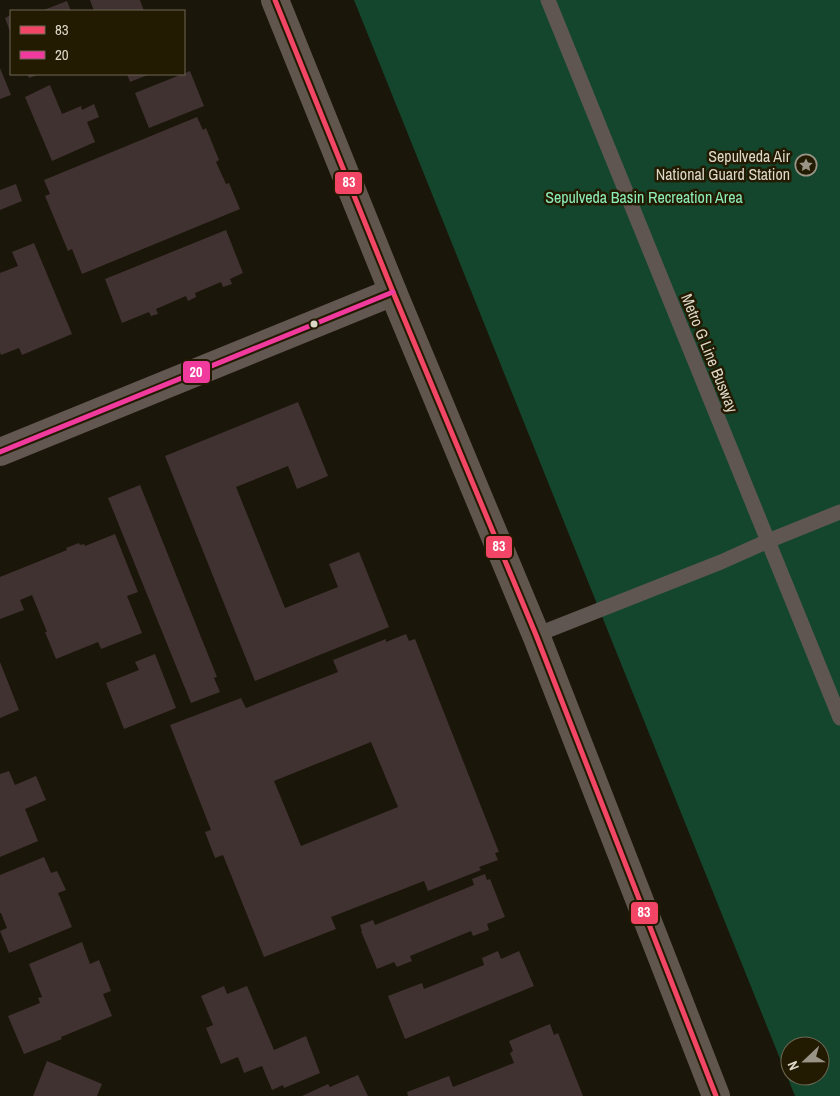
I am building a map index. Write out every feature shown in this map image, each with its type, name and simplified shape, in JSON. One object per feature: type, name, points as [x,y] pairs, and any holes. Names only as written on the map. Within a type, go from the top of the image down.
[{"type":"main road","points":[[275,0],[536,635],[716,1096]]},
{"type":"street","points":[[0,452],[394,292]]},
{"type":"lane","name":"Metro G Line Busway","points":[[548,0],[840,718]]},
{"type":"lane","points":[[536,635],[721,562],[840,512]]},
{"type":"green space","name":"Sepulveda Basin Recreation Area","points":[[354,0],[840,0],[840,1096],[795,1096],[791,1086],[830,1086],[830,1036],[780,1036],[780,1059]]},
{"type":"building","points":[[90,0],[140,0],[144,10],[94,10]]},
{"type":"building","points":[[67,1],[71,10],[44,10]]},
{"type":"building","points":[[10,16],[10,31],[5,18]]},
{"type":"building","points":[[0,68],[11,95],[0,99]]},
{"type":"building","points":[[190,71],[204,106],[149,128],[135,93],[180,75],[185,75],[185,73]]},
{"type":"building","points":[[127,75],[148,75],[130,82]]},
{"type":"building","points":[[50,85],[62,114],[81,106],[82,110],[94,104],[99,117],[87,122],[95,142],[52,161],[25,97]]},
{"type":"building","points":[[197,117],[203,130],[206,128],[219,160],[216,162],[226,184],[229,183],[240,209],[82,274],[72,249],[68,251],[45,196],[50,194],[44,180]]},
{"type":"building","points":[[16,184],[22,201],[0,210],[0,190]]},
{"type":"building","points":[[226,230],[243,273],[230,279],[232,284],[223,287],[221,282],[195,293],[196,297],[188,301],[186,296],[156,309],[158,314],[151,316],[149,312],[122,323],[105,279]]},
{"type":"building","points":[[34,243],[72,334],[22,355],[19,348],[1,355],[0,273],[18,266],[12,252]]},
{"type":"building","points":[[298,402],[328,476],[297,489],[288,466],[236,487],[285,608],[338,587],[329,564],[359,552],[389,627],[255,681],[165,456]]},
{"type":"building","points":[[140,485],[217,677],[214,678],[220,692],[191,703],[108,498]]},
{"type":"building","points":[[115,534],[138,592],[127,596],[142,633],[101,649],[98,642],[56,659],[32,595],[20,600],[24,610],[0,619],[0,577],[67,550],[66,548],[79,543],[85,546]]},
{"type":"building","points":[[406,634],[409,641],[415,639],[499,852],[495,853],[498,860],[479,867],[481,870],[428,891],[424,881],[331,917],[336,929],[264,957],[223,855],[215,858],[205,832],[211,830],[170,725],[241,698],[246,708],[338,672],[333,660],[386,639],[386,642]],"holes":[[[371,742],[398,807],[301,846],[274,781]]]},
{"type":"building","points":[[155,654],[176,708],[124,729],[106,683],[139,670],[135,662]]},
{"type":"building","points":[[0,662],[19,710],[0,718]]},
{"type":"building","points":[[9,771],[15,785],[36,776],[46,800],[25,809],[38,841],[0,857],[0,774]]},
{"type":"building","points":[[44,857],[51,873],[57,871],[66,890],[58,893],[72,927],[9,953],[0,931],[7,928],[0,913],[0,875]]},
{"type":"building","points":[[485,874],[487,880],[490,879],[505,917],[487,924],[489,930],[473,936],[471,931],[410,956],[412,961],[397,967],[394,962],[377,969],[360,925],[373,920],[375,925],[474,885],[472,879]]},
{"type":"building","points":[[82,942],[90,964],[99,960],[111,991],[103,994],[112,1016],[24,1054],[8,1016],[40,1003],[38,998],[42,997],[29,964]]},
{"type":"building","points":[[498,951],[501,959],[519,951],[534,986],[405,1039],[388,996],[422,983],[424,989],[484,965],[482,958]]},
{"type":"building","points":[[224,986],[227,994],[247,986],[274,1050],[306,1036],[320,1073],[284,1088],[283,1085],[272,1090],[262,1066],[244,1073],[238,1057],[221,1064],[206,1028],[213,1025],[201,996]]},
{"type":"building","points":[[550,1024],[554,1035],[558,1033],[583,1096],[408,1096],[407,1092],[449,1076],[453,1087],[514,1063],[510,1053],[513,1051],[509,1041]]},
{"type":"building","points":[[47,1061],[102,1084],[97,1096],[33,1096]]},
{"type":"building","points":[[358,1075],[368,1096],[302,1096],[328,1084],[330,1087]]},
{"type":"transit line","name":"83","points":[[275,0],[393,292],[536,635],[716,1096]]},
{"type":"transit line","name":"20","points":[[0,452],[393,292]]},
{"type":"place","name":"Sepulveda Air National Guard Station","points":[[806,165]]}]
